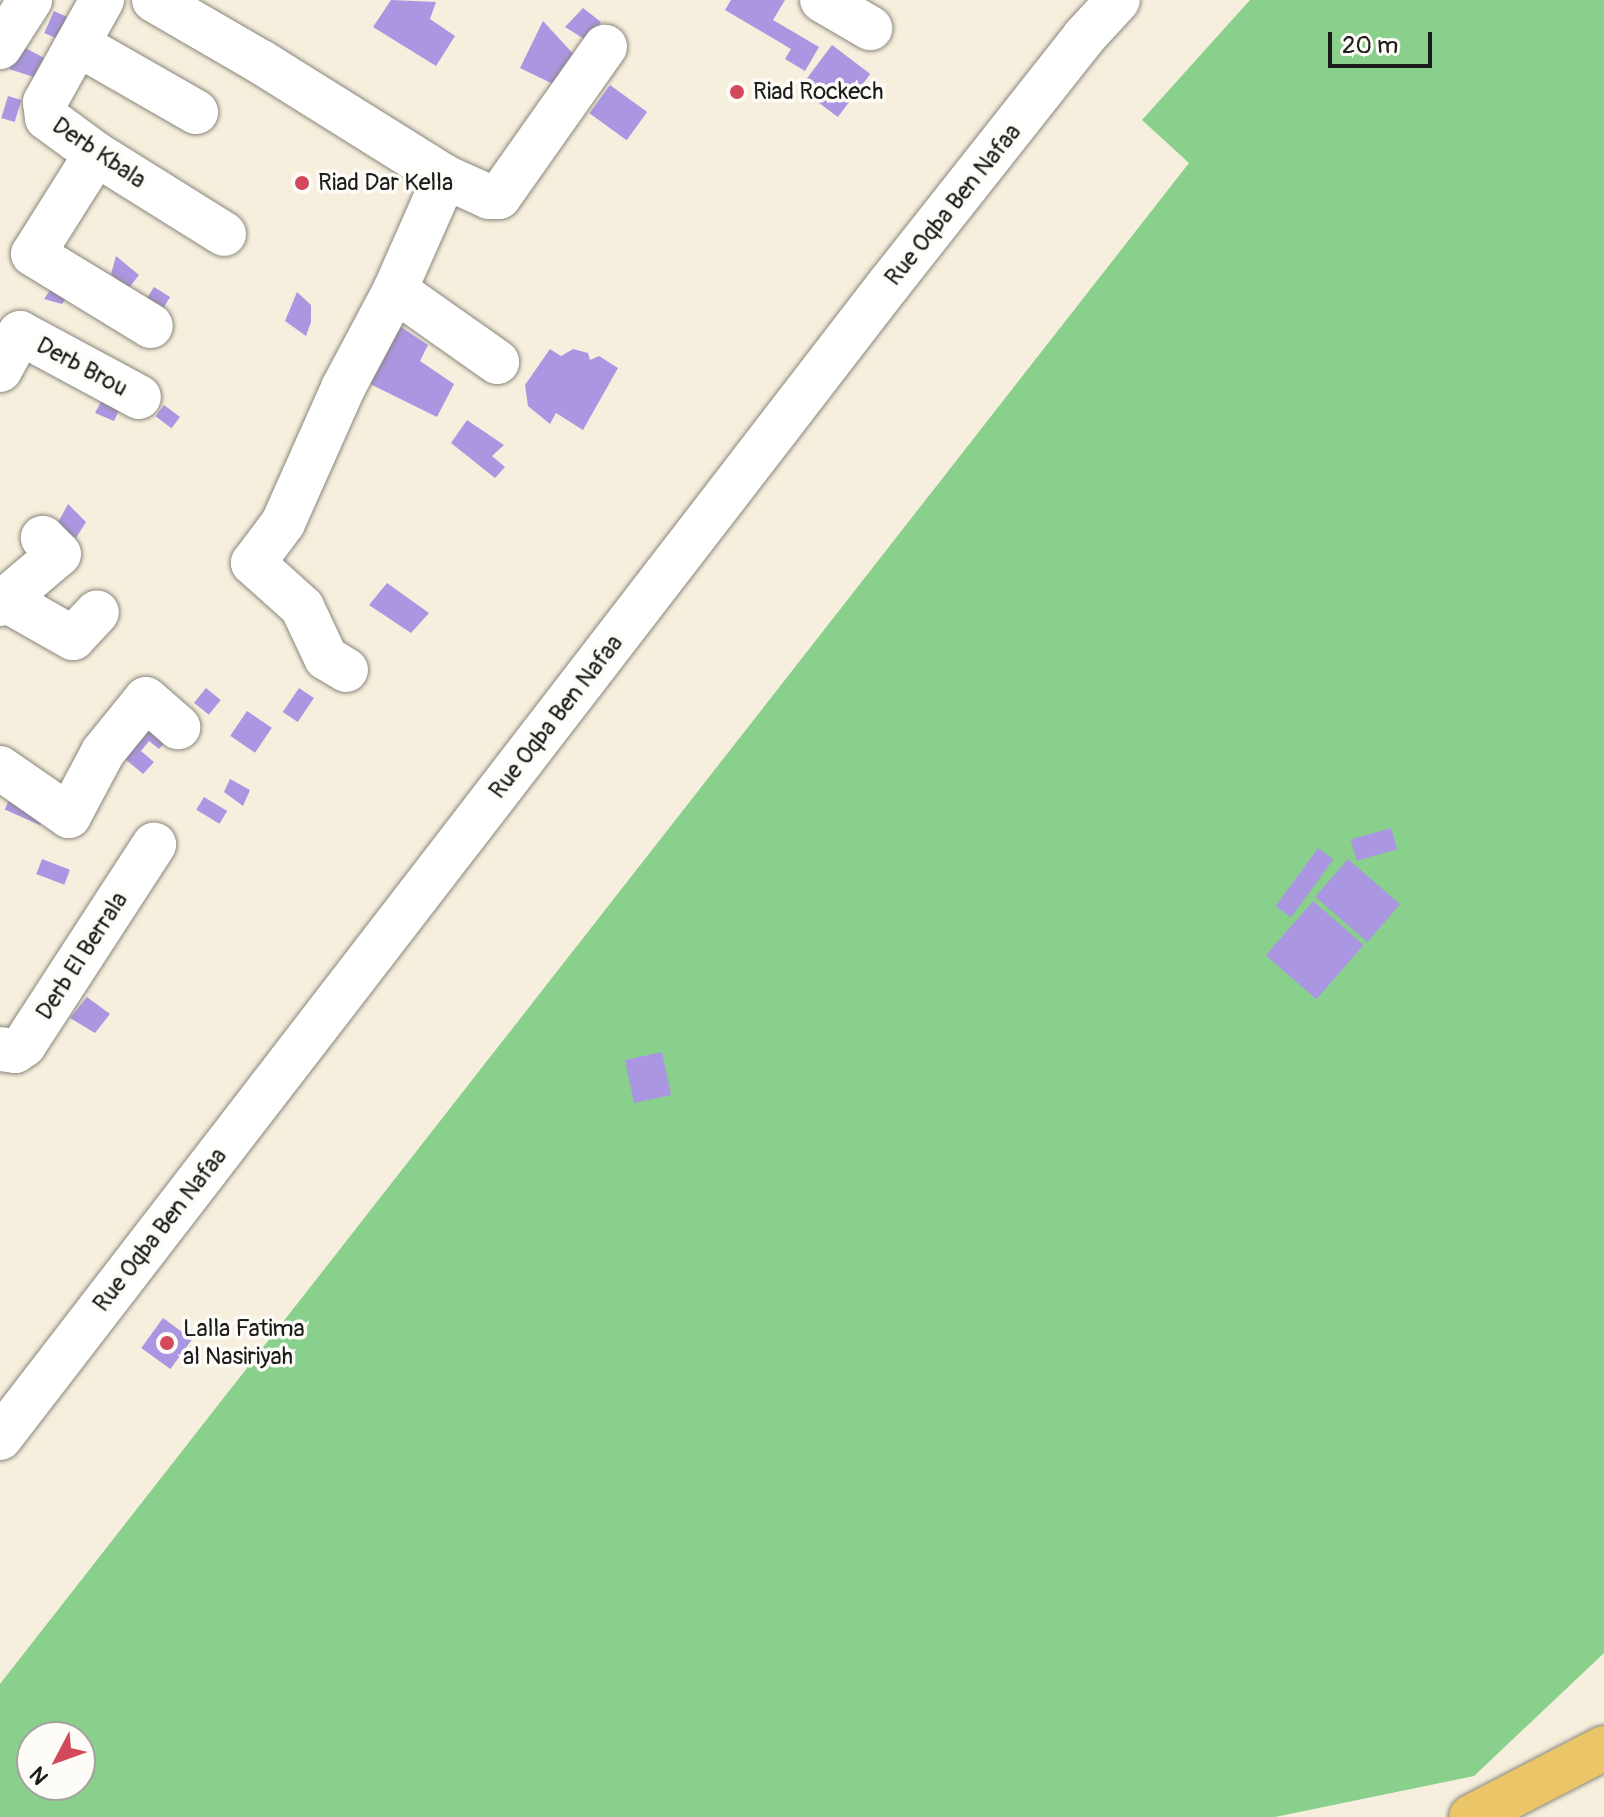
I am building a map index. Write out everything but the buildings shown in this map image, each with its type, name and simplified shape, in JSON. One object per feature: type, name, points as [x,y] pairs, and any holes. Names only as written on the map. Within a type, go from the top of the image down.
[{"type":"main road","points":[[1471,1817],[1604,1748]]},
{"type":"street","points":[[0,47],[30,0]]},
{"type":"street","name":"Derb Kbala","points":[[102,0],[45,102],[43,112],[54,125],[96,154],[224,234]]},
{"type":"street","points":[[154,0],[261,62],[445,177],[489,197],[499,197],[605,47]]},
{"type":"street","points":[[822,0],[870,28]]},
{"type":"street","name":"Rue Oqba Ben Nafaa","points":[[0,1438],[889,284],[1084,37],[1118,0]]},
{"type":"street","points":[[79,45],[196,112]]},
{"type":"street","points":[[96,154],[45,230],[33,254],[151,326]]},
{"type":"street","points":[[346,670],[326,658],[302,607],[253,563],[283,523],[343,388],[395,290],[445,177]]},
{"type":"street","points":[[395,290],[497,362]]},
{"type":"street","name":"Derb Brou","points":[[0,370],[20,333],[139,397]]},
{"type":"street","points":[[43,538],[59,554],[3,602],[73,638],[97,612]]},
{"type":"street","points":[[0,768],[69,816],[103,752],[146,699],[178,727]]},
{"type":"street","name":"Derb El Berrala","points":[[0,1049],[15,1051],[24,1045],[154,845]]},
{"type":"green space","points":[[1250,0],[1604,0],[1604,1653],[1474,1776],[1275,1817],[0,1817],[0,1684],[1189,163],[1142,120]]},
{"type":"place","name":"Riad Rockech","points":[[737,92]]},
{"type":"place","name":"Riad Dar Kella","points":[[302,183]]},
{"type":"place","name":"Lalla Fatima al Nasiriyah","points":[[167,1343]]}]
